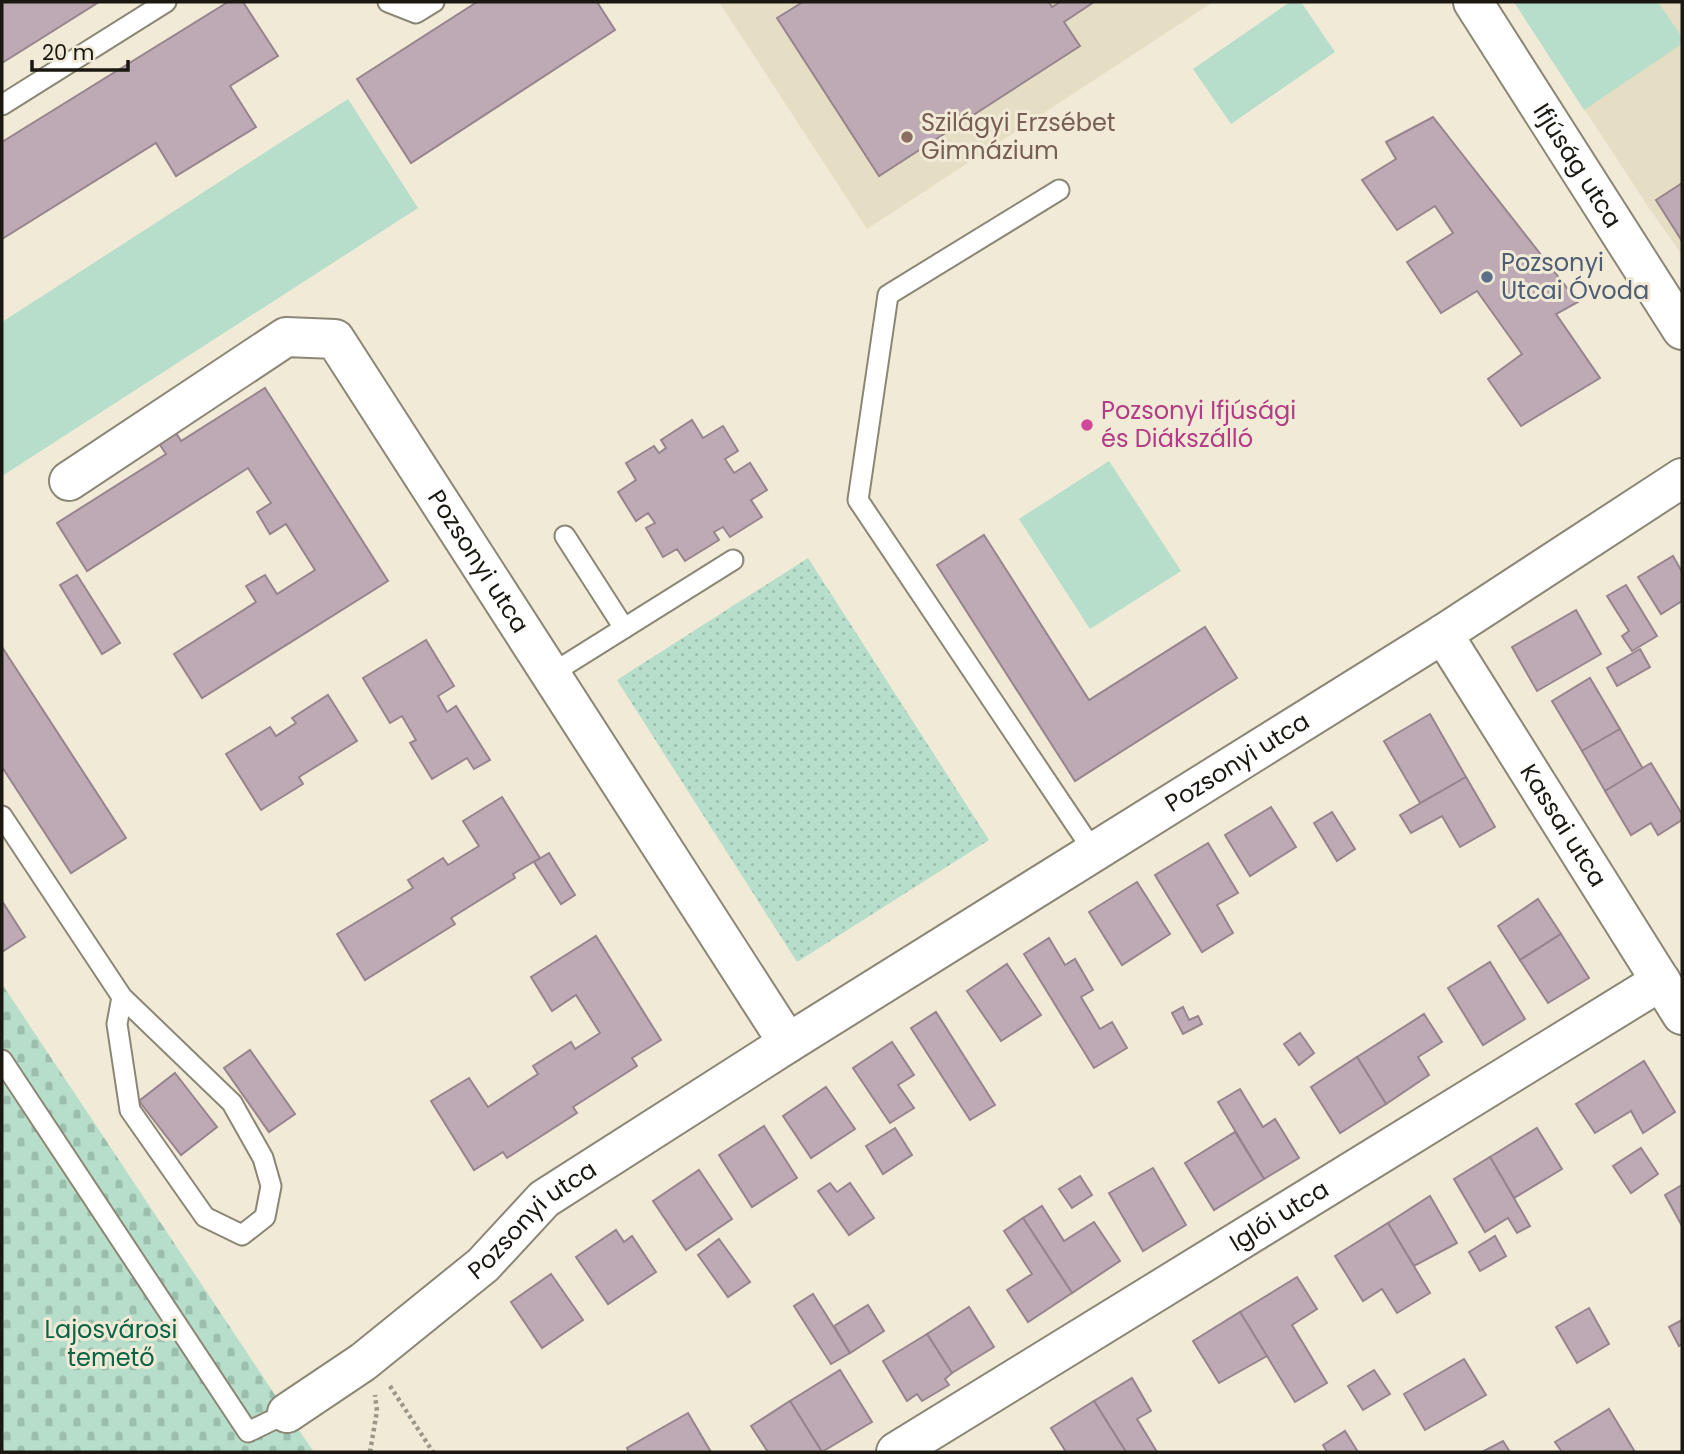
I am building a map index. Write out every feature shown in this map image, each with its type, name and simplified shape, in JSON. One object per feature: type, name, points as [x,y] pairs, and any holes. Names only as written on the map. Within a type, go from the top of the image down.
[{"type":"street","name":"Ifjúság utca","points":[[1474,2],[1682,330]]},
{"type":"street","name":"Pozsonyi utca","points":[[69,481],[286,337],[335,339],[788,1043]]},
{"type":"street","name":"Pozsonyi utca","points":[[287,1413],[370,1355],[482,1265],[544,1199],[788,1043],[1443,634],[1682,478]]},
{"type":"street","name":"Kassai utca","points":[[1443,634],[1682,1015]]},
{"type":"street","name":"Iglói utca","points":[[897,1452],[1661,981]]},
{"type":"lane","points":[[2,105],[166,2]]},
{"type":"lane","points":[[388,2],[416,13],[434,2]]},
{"type":"lane","points":[[1059,190],[888,295],[858,500],[1094,852]]},
{"type":"lane","points":[[565,536],[624,628]]},
{"type":"lane","points":[[551,674],[733,560]]},
{"type":"lane","points":[[2,816],[122,997],[232,1103],[263,1158],[271,1186],[265,1217],[242,1235],[205,1217],[130,1110],[117,1024],[122,997]]},
{"type":"lane","points":[[2,1060],[248,1432],[287,1413]]},
{"type":"path","points":[[370,1355],[377,1411],[370,1452]]},
{"type":"path","points":[[370,1355],[433,1452]]},
{"type":"shaded area","name":"Szilágyi Erzsébet Gimnázium","points":[[719,2],[1213,2],[867,229]]},
{"type":"shaded area","points":[[1514,2],[1682,2],[1682,255],[1649,208]]},
{"type":"green space","points":[[1290,2],[1301,2],[1335,52],[1231,124],[1193,69]]},
{"type":"green space","points":[[1514,2],[1658,2],[1682,37],[1682,44],[1584,110]]},
{"type":"green space","points":[[348,99],[418,208],[2,476],[2,322]]},
{"type":"green space","points":[[1109,461],[1181,571],[1090,629],[1019,519]]},
{"type":"green space","points":[[808,558],[989,840],[797,962],[617,680]]},
{"type":"green space","name":"Lajosvárosi temető","points":[[2,984],[287,1413],[314,1452],[2,1452]]},
{"type":"building","points":[[2,2],[99,2],[2,63]]},
{"type":"building","points":[[228,2],[243,2],[278,56],[230,86],[256,127],[176,176],[156,143],[2,239],[2,142]]},
{"type":"building","points":[[477,2],[597,2],[615,30],[411,163],[357,79]]},
{"type":"building","points":[[803,2],[1049,2],[1052,7],[1060,2],[1094,2],[1064,22],[1080,46],[879,176],[777,18]]},
{"type":"building","name":"Pozsonyi Utcai Óvoda","points":[[1433,117],[1578,302],[1556,314],[1600,378],[1521,426],[1488,379],[1522,354],[1477,291],[1441,313],[1407,262],[1453,233],[1435,206],[1397,230],[1362,180],[1396,159],[1386,142]]},
{"type":"building","points":[[1682,183],[1682,241],[1656,200]]},
{"type":"building","points":[[265,388],[388,581],[202,698],[174,654],[256,602],[246,586],[265,575],[277,594],[315,570],[286,524],[270,534],[257,512],[271,503],[248,468],[87,571],[57,523],[166,454],[154,436],[171,425],[181,441]]},
{"type":"building","points":[[692,420],[703,438],[723,426],[738,451],[725,459],[734,473],[750,463],[767,490],[751,500],[762,517],[730,537],[723,527],[714,532],[719,540],[685,561],[677,549],[663,557],[646,528],[655,523],[648,513],[636,521],[618,492],[636,480],[626,463],[654,446],[659,453],[666,448],[661,440]]},
{"type":"building","points":[[984,535],[1089,700],[1205,627],[1237,678],[1075,781],[937,565]]},
{"type":"building","points":[[1673,556],[1682,572],[1682,601],[1661,614],[1638,577]]},
{"type":"building","points":[[77,575],[120,643],[102,654],[60,585]]},
{"type":"building","points":[[1626,585],[1657,636],[1632,651],[1622,636],[1629,631],[1607,596]]},
{"type":"building","points":[[1576,610],[1601,654],[1537,691],[1512,647]]},
{"type":"building","points":[[426,640],[454,686],[438,696],[447,712],[456,706],[490,760],[474,769],[467,758],[432,779],[410,743],[416,740],[402,716],[390,723],[363,678]]},
{"type":"building","points":[[2,647],[126,838],[71,873],[2,767]]},
{"type":"building","points":[[1640,649],[1650,667],[1617,686],[1607,668]]},
{"type":"building","points":[[1590,678],[1620,729],[1582,751],[1552,701]]},
{"type":"building","points":[[328,695],[357,741],[299,777],[303,784],[261,810],[226,754],[270,727],[276,736],[296,723],[292,718]]},
{"type":"building","points":[[1430,714],[1466,777],[1420,803],[1384,741]]},
{"type":"building","points":[[1620,729],[1643,769],[1605,791],[1582,751]]},
{"type":"building","points":[[1651,763],[1682,814],[1682,820],[1658,835],[1651,823],[1631,835],[1605,791]]},
{"type":"building","points":[[1466,777],[1495,827],[1460,847],[1442,816],[1411,833],[1400,815]]},
{"type":"building","points":[[502,797],[540,858],[513,874],[515,878],[451,918],[455,924],[365,980],[337,934],[413,888],[408,880],[443,858],[448,865],[479,846],[463,821]]},
{"type":"building","points":[[1271,807],[1296,847],[1250,876],[1225,835]]},
{"type":"building","points":[[1332,812],[1355,849],[1337,861],[1314,823]]},
{"type":"building","points":[[1208,843],[1238,893],[1217,905],[1233,933],[1202,952],[1155,875]]},
{"type":"building","points":[[549,853],[575,895],[561,904],[534,862]]},
{"type":"building","points":[[1137,882],[1170,934],[1122,965],[1089,912]]},
{"type":"building","points":[[1538,899],[1561,934],[1520,960],[1498,926]]},
{"type":"building","points":[[2,901],[25,937],[2,952]]},
{"type":"building","points":[[1561,934],[1589,978],[1548,1003],[1520,960]]},
{"type":"building","points":[[596,936],[661,1040],[632,1058],[637,1066],[573,1107],[577,1113],[507,1158],[503,1152],[474,1170],[431,1101],[469,1078],[488,1107],[538,1074],[533,1066],[571,1042],[575,1049],[600,1033],[576,995],[552,1011],[531,977]]},
{"type":"building","points":[[1049,938],[1065,965],[1075,959],[1093,990],[1081,997],[1100,1029],[1112,1022],[1127,1048],[1094,1068],[1024,954]]},
{"type":"building","points":[[1490,962],[1525,1019],[1483,1045],[1448,988]]},
{"type":"building","points":[[1007,964],[1041,1015],[1001,1041],[967,991]]},
{"type":"building","points":[[1183,1007],[1189,1020],[1198,1016],[1202,1024],[1183,1034],[1172,1013]]},
{"type":"building","points":[[936,1012],[995,1105],[970,1120],[911,1028]]},
{"type":"building","points":[[1424,1014],[1442,1042],[1418,1057],[1429,1075],[1386,1104],[1357,1057]]},
{"type":"building","points":[[1300,1033],[1314,1053],[1299,1065],[1284,1044]]},
{"type":"building","points":[[892,1042],[914,1075],[898,1085],[914,1108],[890,1123],[853,1068]]},
{"type":"building","points":[[250,1050],[295,1114],[269,1132],[224,1068]]},
{"type":"building","points":[[1357,1057],[1386,1104],[1340,1133],[1311,1087]]},
{"type":"building","points":[[1644,1061],[1675,1112],[1643,1133],[1631,1111],[1595,1133],[1576,1104]]},
{"type":"building","points":[[175,1073],[217,1127],[181,1155],[139,1101]]},
{"type":"building","points":[[826,1087],[855,1129],[811,1158],[783,1116]]},
{"type":"building","points":[[1240,1089],[1263,1127],[1275,1119],[1299,1158],[1264,1179],[1218,1102]]},
{"type":"building","points":[[764,1126],[797,1178],[752,1207],[719,1155]]},
{"type":"building","points":[[895,1128],[912,1155],[883,1174],[866,1146]]},
{"type":"building","points":[[1537,1128],[1562,1169],[1514,1198],[1490,1157]]},
{"type":"building","points":[[1235,1132],[1264,1179],[1214,1210],[1185,1163]]},
{"type":"building","points":[[1641,1148],[1658,1174],[1631,1193],[1613,1166]]},
{"type":"building","points":[[1490,1157],[1530,1226],[1517,1233],[1508,1218],[1485,1232],[1454,1179]]},
{"type":"building","points":[[1153,1168],[1186,1225],[1143,1251],[1109,1193]]},
{"type":"building","points":[[699,1170],[732,1219],[686,1250],[653,1201]]},
{"type":"building","points":[[1080,1176],[1092,1195],[1072,1208],[1059,1189]]},
{"type":"building","points":[[830,1183],[837,1192],[850,1183],[874,1218],[849,1235],[818,1191]]},
{"type":"building","points":[[1682,1185],[1682,1223],[1681,1224],[1665,1195]]},
{"type":"building","points":[[1430,1196],[1457,1243],[1414,1266],[1388,1223]]},
{"type":"building","points":[[1042,1206],[1064,1241],[1094,1222],[1120,1261],[1072,1293],[1023,1218]]},
{"type":"building","points":[[1023,1218],[1072,1293],[1028,1322],[1007,1290],[1032,1274],[1004,1231]]},
{"type":"building","points":[[1388,1223],[1430,1293],[1397,1313],[1382,1289],[1363,1301],[1335,1256]]},
{"type":"building","points":[[616,1230],[624,1242],[632,1236],[656,1272],[608,1304],[576,1257]]},
{"type":"building","points":[[1495,1236],[1506,1256],[1480,1271],[1469,1252]]},
{"type":"building","points":[[719,1239],[750,1282],[728,1297],[698,1255]]},
{"type":"building","points":[[551,1274],[583,1320],[542,1348],[511,1302]]},
{"type":"building","points":[[1297,1277],[1317,1309],[1292,1325],[1327,1383],[1295,1402],[1240,1312]]},
{"type":"building","points":[[813,1294],[850,1353],[831,1364],[794,1306]]},
{"type":"building","points":[[868,1305],[884,1331],[850,1353],[834,1326]]},
{"type":"building","points":[[969,1307],[994,1347],[952,1373],[927,1334]]},
{"type":"building","points":[[1589,1308],[1609,1344],[1577,1363],[1556,1327]]},
{"type":"building","points":[[1240,1312],[1267,1356],[1219,1383],[1193,1341]]},
{"type":"building","points":[[1682,1320],[1682,1344],[1679,1346],[1669,1327]]},
{"type":"building","points":[[927,1334],[952,1373],[945,1379],[949,1385],[922,1401],[917,1394],[907,1401],[883,1361]]},
{"type":"building","points":[[1464,1359],[1486,1395],[1425,1430],[1404,1394]]},
{"type":"building","points":[[840,1370],[872,1422],[822,1452],[790,1401]]},
{"type":"building","points":[[1374,1370],[1390,1394],[1363,1410],[1348,1386]]},
{"type":"building","points":[[1132,1378],[1151,1411],[1137,1419],[1157,1452],[1126,1452],[1094,1401]]},
{"type":"building","points":[[790,1401],[822,1452],[768,1452],[751,1426]]},
{"type":"building","points":[[1094,1401],[1126,1452],[1066,1452],[1051,1428]]},
{"type":"building","points":[[1609,1409],[1635,1452],[1562,1452],[1555,1442]]},
{"type":"building","points":[[688,1413],[711,1452],[629,1452],[627,1448]]},
{"type":"building","points":[[1345,1431],[1358,1452],[1327,1452],[1323,1445]]},
{"type":"building","points":[[1503,1441],[1510,1452],[1482,1452]]},
{"type":"place","name":"Szilágyi Erzsébet Gimnázium","points":[[907,137]]},
{"type":"place","name":"Pozsonyi Utcai Óvoda","points":[[1487,277]]},
{"type":"place","name":"Pozsonyi Ifjúsági és Diákszálló","points":[[1087,425]]}]
